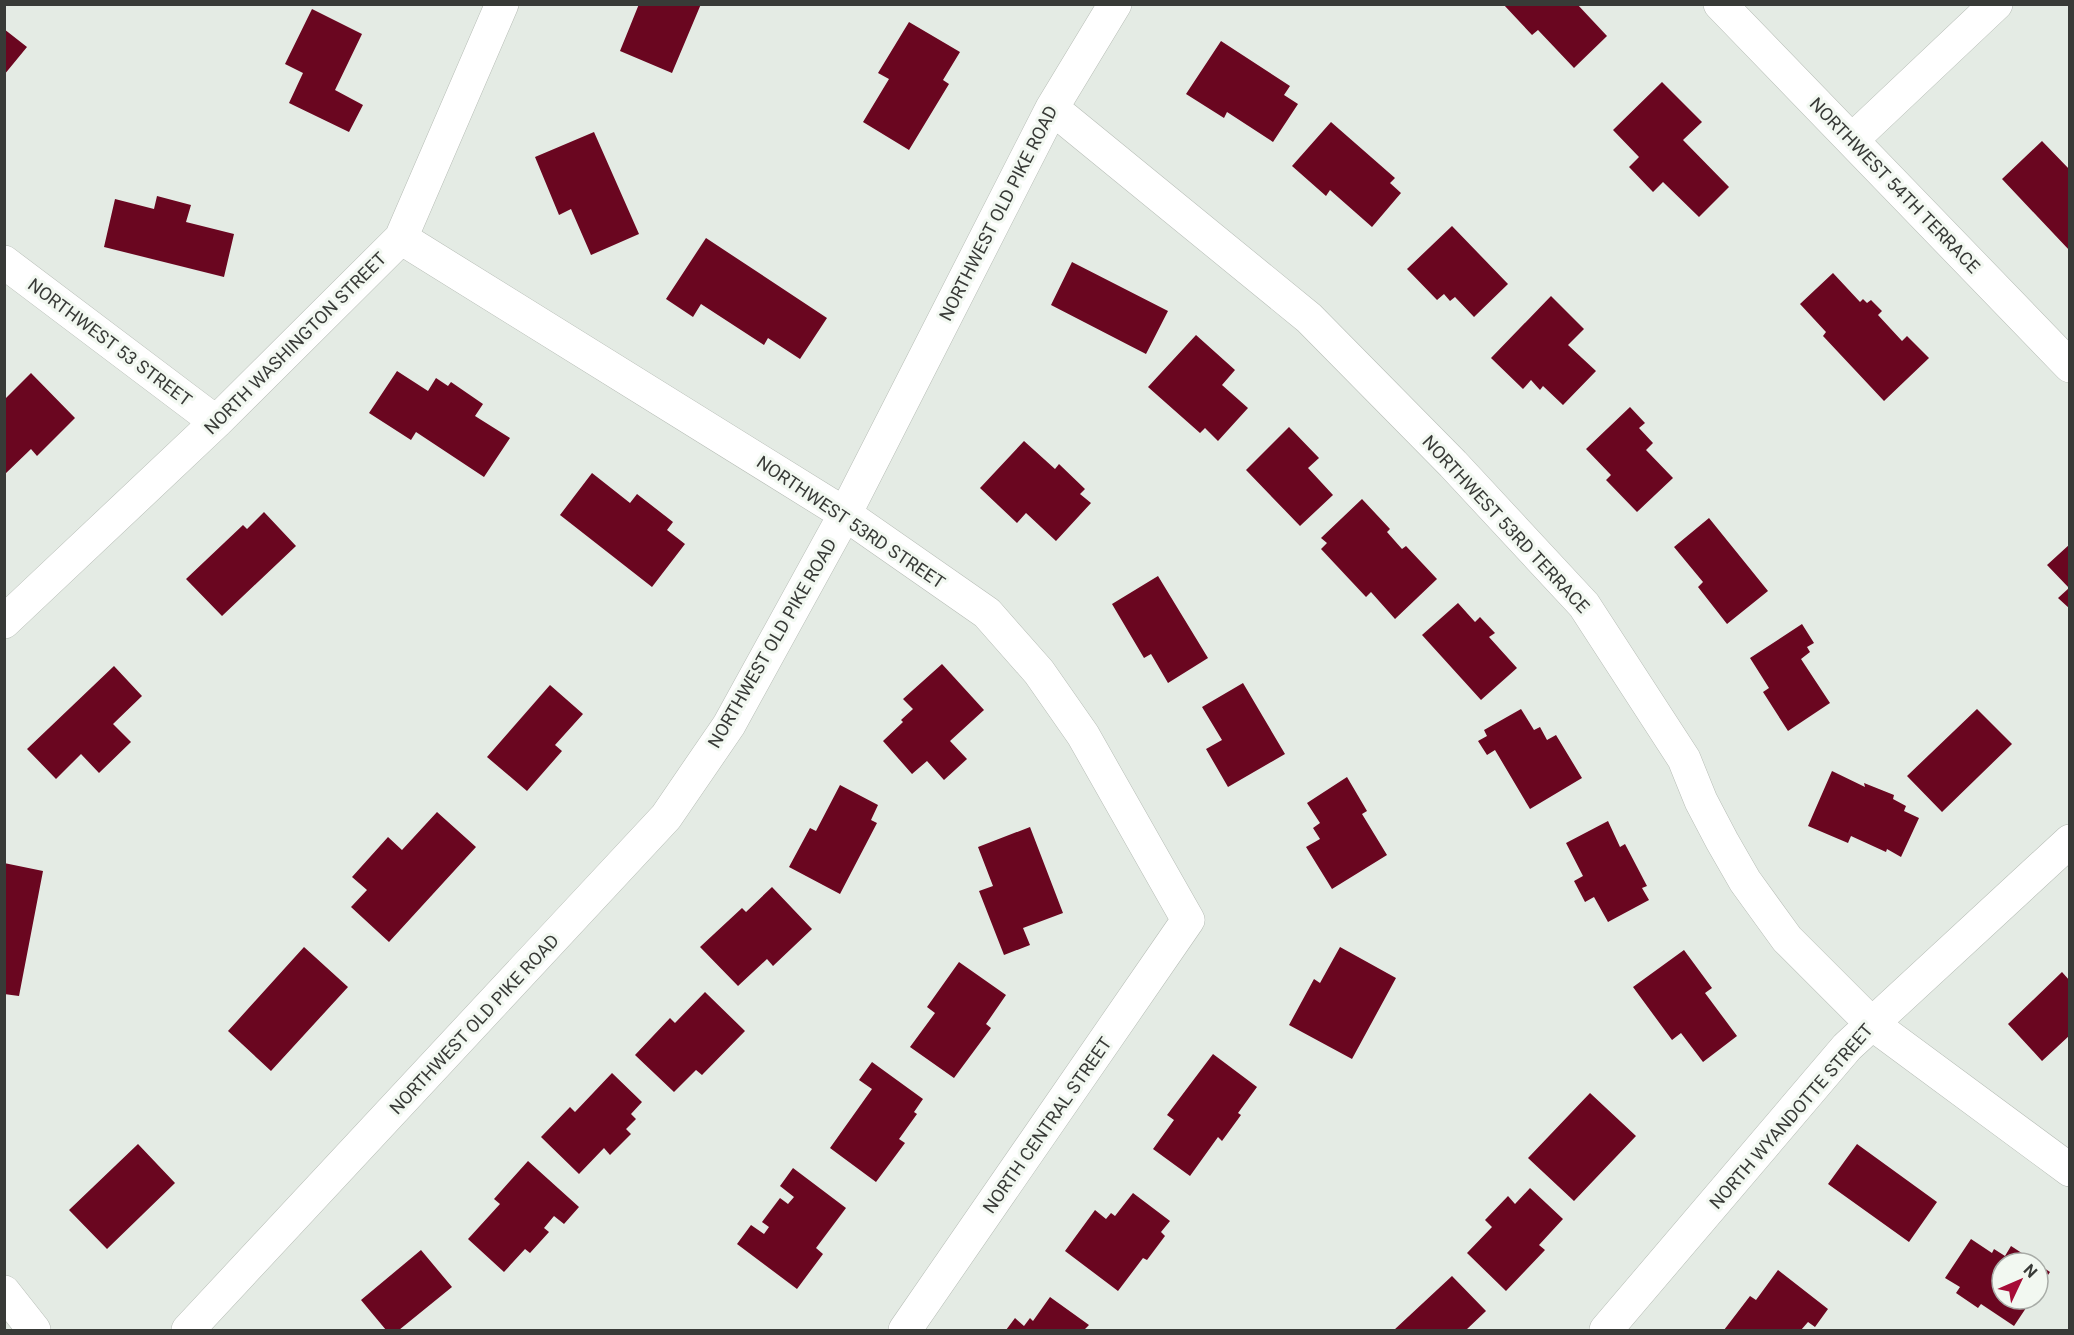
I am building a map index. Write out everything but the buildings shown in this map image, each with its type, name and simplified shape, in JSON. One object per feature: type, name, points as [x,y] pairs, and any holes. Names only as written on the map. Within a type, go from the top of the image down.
[{"type":"street","name":"NORTH WASHINGTON STREET","points":[[4,622],[216,422],[401,238],[502,4]]},
{"type":"street","name":"NORTHWEST OLD PIKE ROAD","points":[[188,1330],[666,817],[729,725],[845,514],[1052,108],[1115,4]]},
{"type":"street","name":"NORTHWEST 54TH TERRACE","points":[[1720,4],[2070,366]]},
{"type":"street","points":[[1852,140],[1996,4]]},
{"type":"street","name":"NORTHWEST 53RD TERRACE","points":[[1052,108],[1309,318],[1453,464],[1584,605],[1684,759],[1712,821],[1744,881],[1787,939],[1871,1023],[2070,1170]]},
{"type":"street","name":"NORTHWEST 53RD STREET","points":[[401,238],[845,514],[987,613],[1039,672],[1083,735],[1188,920]]},
{"type":"street","name":"NORTHWEST 53 STREET","points":[[4,262],[216,422]]},
{"type":"street","name":"NORTH WYANDOTTE STREET","points":[[1606,1330],[1839,1056],[1871,1023],[2070,841]]},
{"type":"street","name":"NORTH CENTRAL STREET","points":[[905,1330],[1188,920]]},
{"type":"street","points":[[4,1292],[34,1330]]}]
